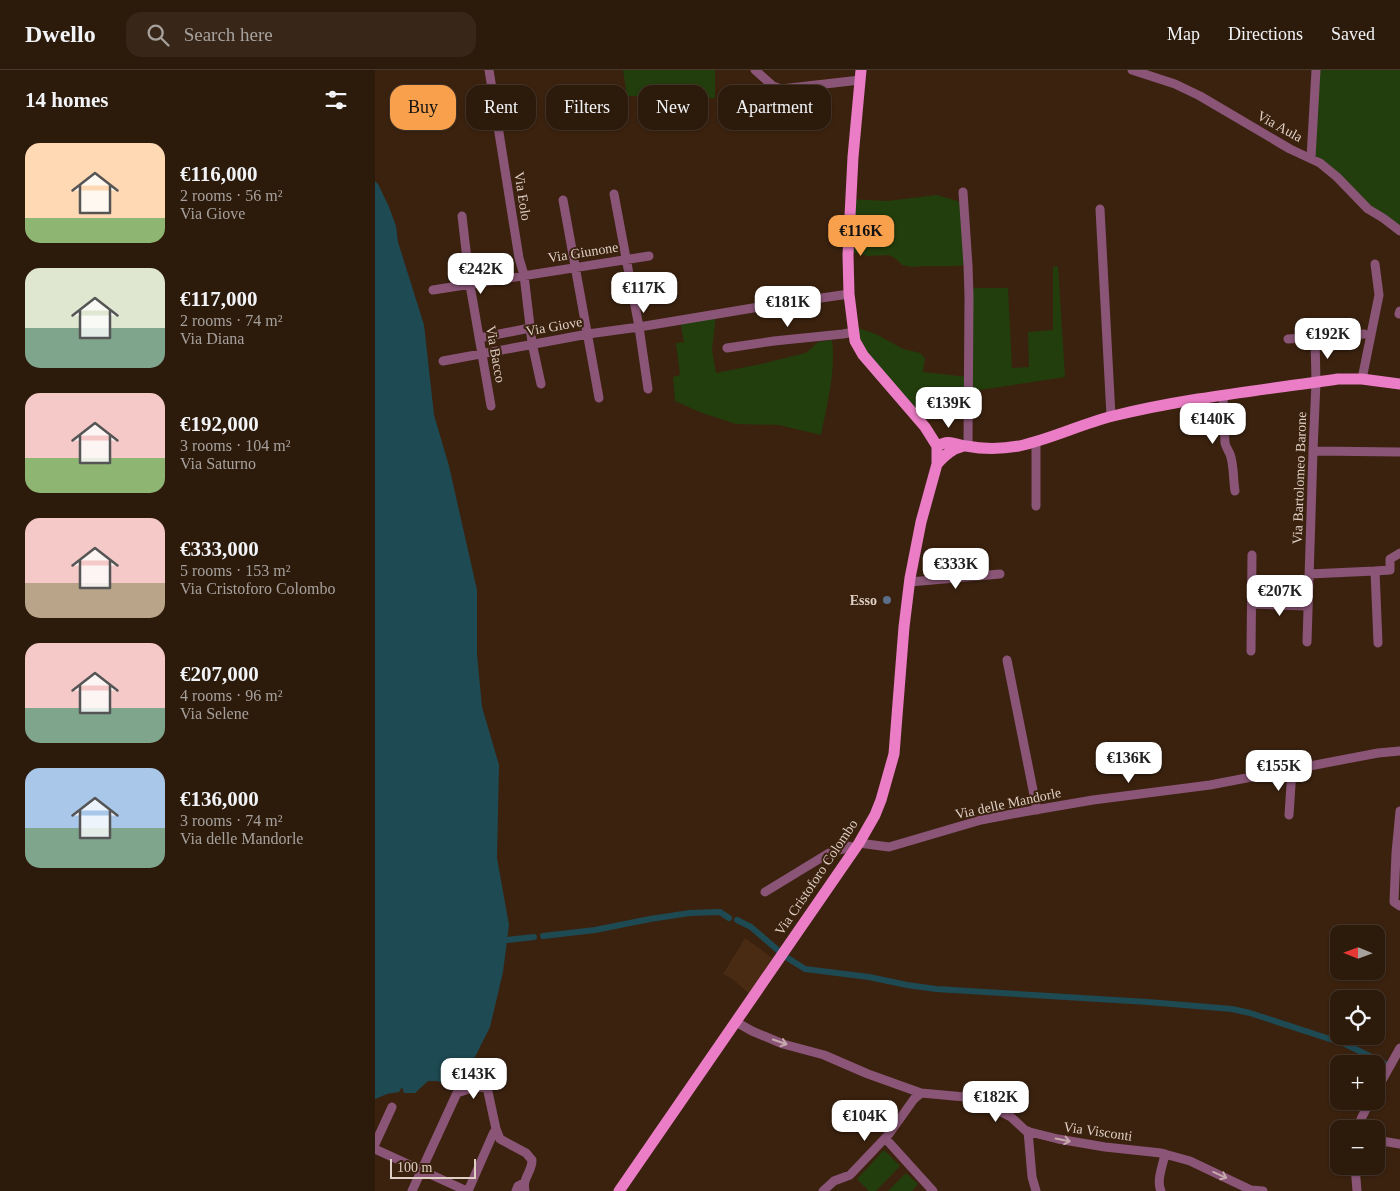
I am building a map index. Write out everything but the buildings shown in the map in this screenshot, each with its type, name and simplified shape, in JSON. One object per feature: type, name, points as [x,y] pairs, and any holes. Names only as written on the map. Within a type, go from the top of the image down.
[{"type":"main road","points":[[860,75],[853,157],[848,255],[849,294],[855,341],[863,355],[925,426],[937,446],[944,442],[959,446],[999,448],[1017,446],[1111,416],[1149,408],[1337,379],[1362,379],[1400,384]]},
{"type":"main road","points":[[925,426],[941,438],[959,446]]},
{"type":"main road","name":"Via Cristoforo Colombo","points":[[619,1191],[858,846],[875,815],[887,784],[894,754],[903,629],[921,522],[937,464],[937,446]]},
{"type":"main road","points":[[937,464],[946,454],[959,446]]},
{"type":"street","name":"Via Eolo","points":[[489,70],[519,258],[524,276],[532,344],[541,384]]},
{"type":"street","points":[[755,70],[773,86],[781,89],[860,75]]},
{"type":"street","name":"Via Aula","points":[[1132,70],[1175,84],[1200,96],[1282,144],[1311,158],[1337,177],[1368,209],[1400,231]]},
{"type":"street","points":[[1311,158],[1316,70]]},
{"type":"street","points":[[959,446],[969,296],[963,192]]},
{"type":"street","points":[[614,194],[649,389]]},
{"type":"street","points":[[563,200],[599,398]]},
{"type":"street","points":[[1100,208],[1111,416]]},
{"type":"street","name":"Via Bacco","points":[[462,216],[470,285],[491,406]]},
{"type":"street","name":"Via Giunone","points":[[433,290],[649,256]]},
{"type":"street","points":[[1362,379],[1379,295],[1375,264]]},
{"type":"street","name":"Via Giove","points":[[443,361],[588,334],[849,294]]},
{"type":"street","points":[[479,338],[530,328]]},
{"type":"street","points":[[727,348],[854,332]]},
{"type":"street","points":[[1288,340],[1364,334]]},
{"type":"street","name":"Via Bartolomeo Barone","points":[[1307,642],[1316,382],[1315,338]]},
{"type":"street","points":[[1223,396],[1225,442],[1231,461],[1235,491]]},
{"type":"street","points":[[1036,441],[1036,506]]},
{"type":"street","points":[[1313,451],[1400,452]]},
{"type":"street","points":[[1309,574],[1390,570],[1390,560],[1400,553]]},
{"type":"street","points":[[1251,651],[1252,555]]},
{"type":"street","points":[[1375,571],[1378,643]]},
{"type":"street","points":[[910,582],[1000,574]]},
{"type":"street","points":[[1252,604],[1308,606]]},
{"type":"street","points":[[1007,660],[1037,810]]},
{"type":"street","name":"Via delle Mandorle","points":[[765,892],[829,853],[847,846],[889,847],[981,820],[1093,800],[1210,785],[1378,753],[1400,751]]},
{"type":"street","points":[[1289,815],[1292,770]]},
{"type":"street","points":[[1400,811],[1393,902],[1400,906]]},
{"type":"street","name":"Via Visconti","points":[[736,1022],[783,1044],[824,1055],[921,1093],[965,1097],[980,1101],[1011,1117],[1028,1131],[1058,1139],[1105,1147],[1165,1154],[1190,1161],[1251,1190],[1263,1191]]},
{"type":"street","points":[[1385,1075],[1400,1048]]},
{"type":"street","points":[[412,1191],[457,1093],[472,1088],[487,1087],[500,1139],[526,1153],[532,1160],[532,1166],[524,1187],[518,1186],[516,1191]]},
{"type":"street","points":[[823,1191],[834,1181],[850,1174],[885,1138],[914,1099],[921,1093]]},
{"type":"street","points":[[375,1144],[392,1107]]},
{"type":"street","points":[[375,1149],[467,1191],[496,1129]]},
{"type":"street","points":[[1028,1131],[1032,1176],[1036,1191]]},
{"type":"street","points":[[885,1138],[933,1191]]},
{"type":"street","points":[[1385,1142],[1400,1144]]},
{"type":"street","points":[[1161,1191],[1159,1186],[1165,1154]]},
{"type":"street","points":[[1356,1175],[1357,1191]]},
{"type":"shaded area","points":[[745,938],[778,962],[753,997],[732,979],[723,974]]},
{"type":"green space","points":[[623,70],[715,70],[715,98],[708,98],[708,85],[638,85],[638,96],[628,96],[628,85],[625,85]]},
{"type":"green space","points":[[1316,70],[1400,70],[1400,231],[1311,158]]},
{"type":"green space","points":[[937,195],[964,203],[968,265],[912,267],[902,265],[889,255],[868,256],[848,251],[851,199],[887,201]]},
{"type":"green space","points":[[1058,266],[1065,377],[960,393],[927,409],[922,413],[921,418],[863,355],[853,326],[878,335],[903,349],[920,353],[925,358],[923,372],[968,377],[968,288],[1008,288],[1012,368],[1029,367],[1028,332],[1053,330],[1053,267]]},
{"type":"green space","points":[[716,314],[712,350],[716,373],[806,353],[818,342],[832,340],[832,376],[821,435],[779,425],[736,424],[702,413],[675,401],[673,377],[680,375],[676,343],[684,342],[680,320]]},
{"type":"green space","points":[[884,1150],[900,1166],[876,1191],[869,1191],[857,1179]]},
{"type":"green space","points":[[906,1173],[918,1184],[912,1191],[888,1191]]},
{"type":"water","points":[[375,181],[389,207],[396,226],[398,242],[424,325],[434,415],[449,466],[477,590],[477,654],[482,707],[499,765],[497,858],[509,925],[503,972],[490,1027],[472,1063],[459,1076],[445,1084],[437,1081],[428,1081],[415,1093],[404,1093],[402,1087],[399,1092],[375,1099]]},
{"type":"waterway","points":[[543,936],[595,930],[690,913],[720,912],[729,918]]},
{"type":"waterway","points":[[737,920],[751,927],[780,952]]},
{"type":"waterway","points":[[507,940],[534,937]]},
{"type":"waterway","points":[[786,957],[805,969],[869,977],[936,989],[1232,1009],[1250,1013],[1345,1044],[1386,1064]]},
{"type":"place","name":"Esso","points":[[887,600]]}]
